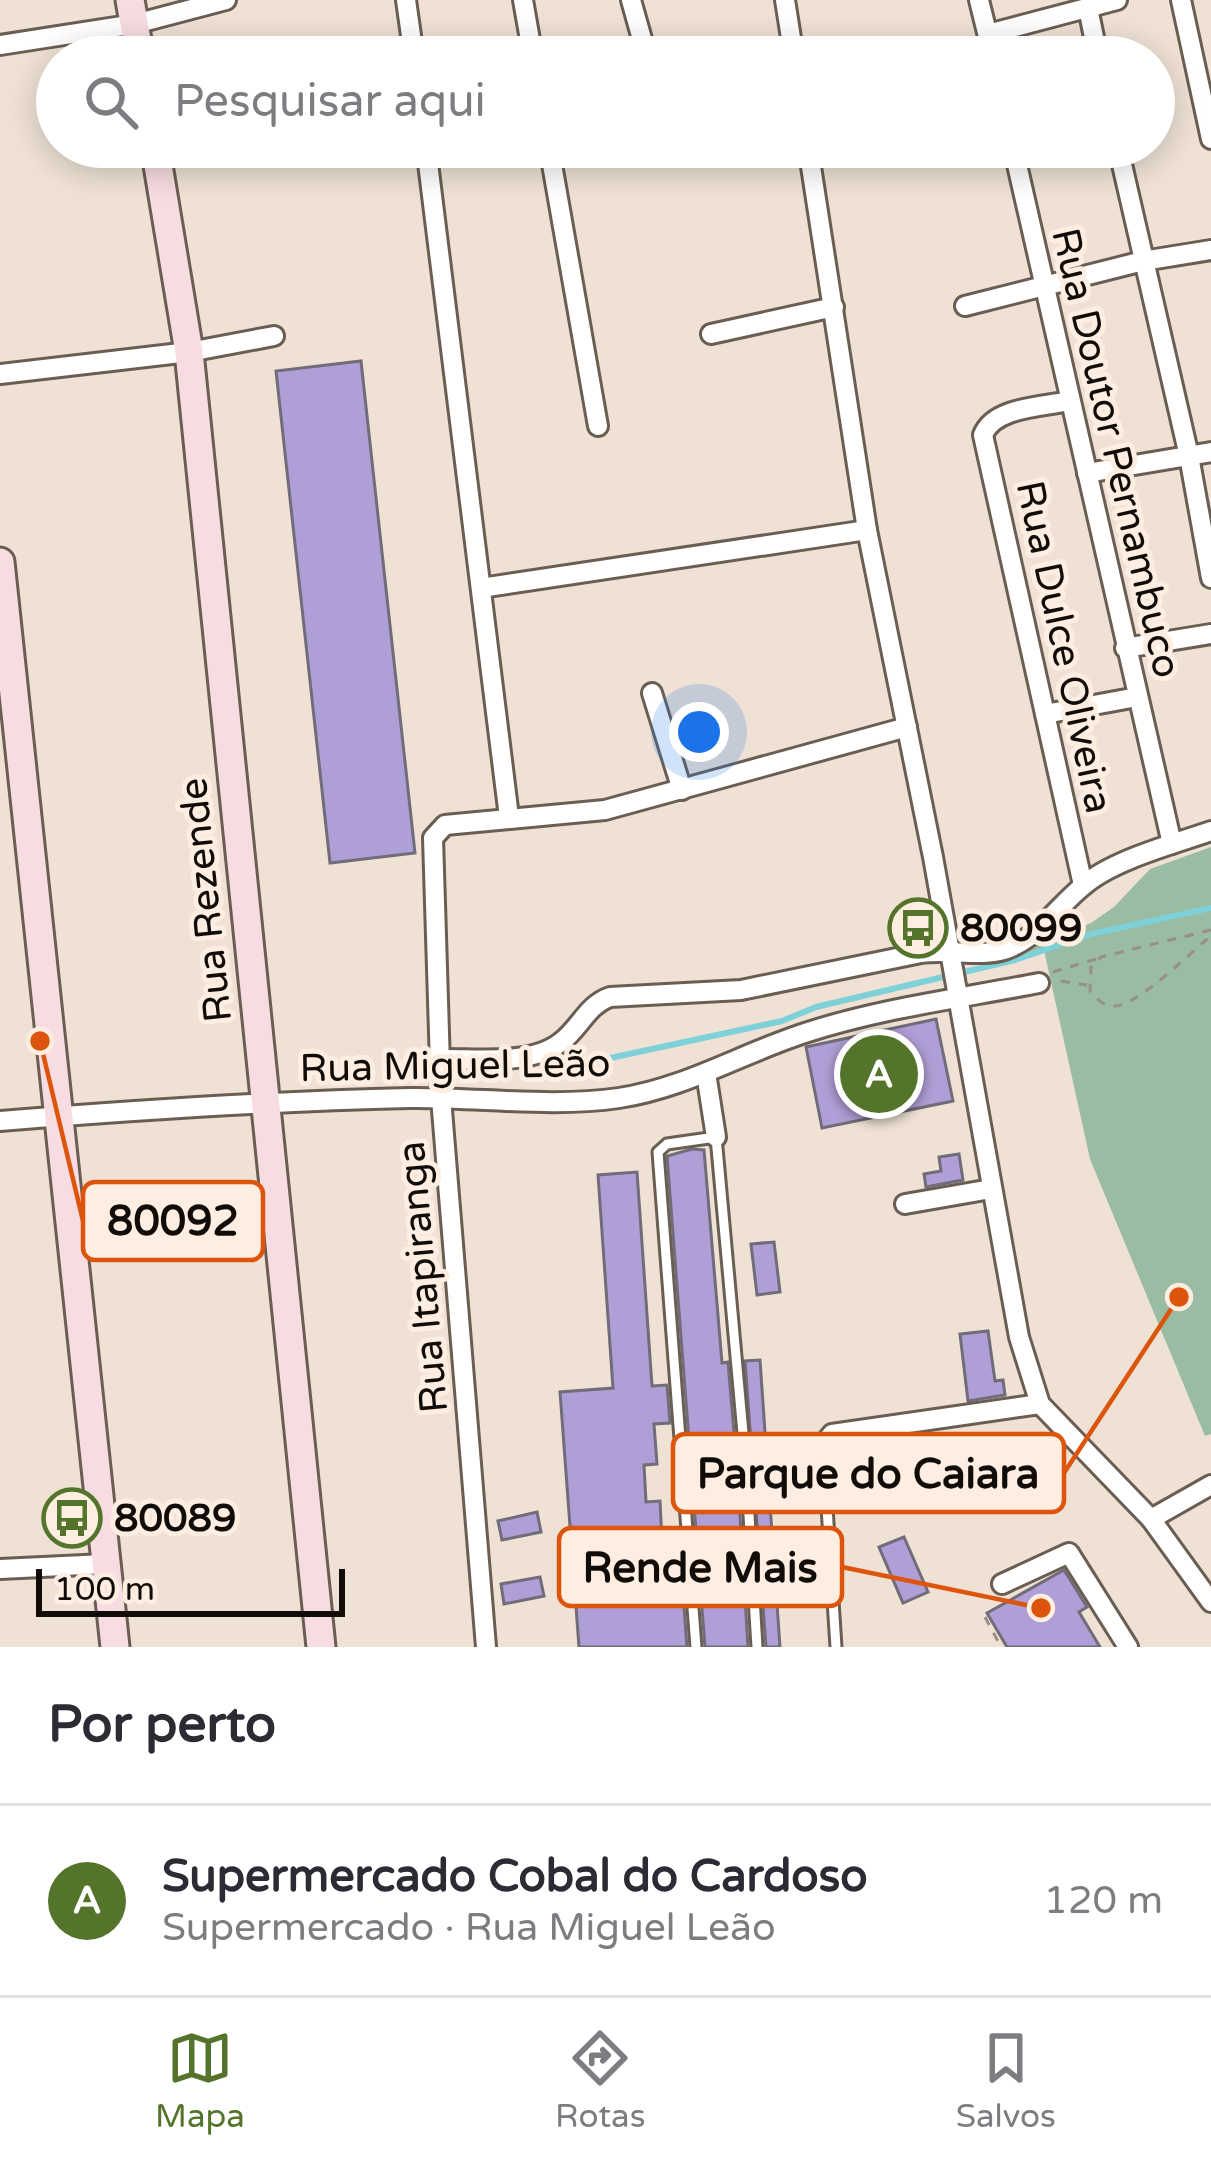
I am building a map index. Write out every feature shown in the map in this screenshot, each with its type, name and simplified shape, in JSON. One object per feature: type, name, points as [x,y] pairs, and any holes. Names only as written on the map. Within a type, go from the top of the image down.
[{"type":"street","points":[[36,36],[133,12],[226,0]]},
{"type":"street","points":[[406,0],[410,36]]},
{"type":"street","points":[[523,0],[529,36]]},
{"type":"street","points":[[631,0],[641,36]]},
{"type":"street","points":[[785,0],[791,36]]},
{"type":"street","points":[[980,0],[988,34],[1117,0]]},
{"type":"street","points":[[1181,0],[1211,139]]},
{"type":"street","points":[[1088,8],[1094,36]]},
{"type":"street","points":[[0,45],[36,36]]},
{"type":"street","name":"Rua Rezende","points":[[158,168],[189,352],[321,1647]]},
{"type":"street","points":[[429,168],[508,817],[604,810],[907,727]]},
{"type":"street","points":[[553,168],[598,426]]},
{"type":"street","points":[[811,168],[867,530],[1019,1337],[1040,1405],[1151,1519],[1211,1603]]},
{"type":"street","name":"Rua Doutor Pernambuco","points":[[1018,168],[1172,844]]},
{"type":"street","points":[[1123,168],[1189,456],[1211,578]]},
{"type":"street","points":[[965,306],[1143,261],[1211,250]]},
{"type":"street","points":[[711,334],[834,307]]},
{"type":"street","points":[[0,374],[189,352],[274,336]]},
{"type":"street","name":"Rua Dulce Oliveira","points":[[1069,401],[998,417],[987,424],[983,435],[1083,885]]},
{"type":"street","points":[[1087,473],[1211,452]]},
{"type":"street","points":[[481,588],[867,530]]},
{"type":"street","points":[[0,562],[115,1647]]},
{"type":"street","points":[[1125,648],[1211,634]]},
{"type":"street","points":[[652,693],[682,790]]},
{"type":"street","points":[[1045,714],[1137,697]]},
{"type":"street","name":"Rua Itapiranga","points":[[486,1647],[441,1098],[433,838],[445,825],[508,817]]},
{"type":"street","points":[[440,1059],[542,1052],[562,1042],[595,1005],[610,998],[741,990],[949,952],[1008,949],[1039,928],[1083,885],[1211,831]]},
{"type":"street","name":"Rua Miguel Leão","points":[[0,1121],[266,1103],[620,1098],[706,1073],[805,1032],[955,994],[1039,983]]},
{"type":"street","points":[[706,1073],[716,1137]]},
{"type":"street","points":[[905,1204],[991,1189]]},
{"type":"street","points":[[823,1445],[832,1434],[1040,1405]]},
{"type":"street","points":[[1151,1519],[1211,1485]]},
{"type":"street","points":[[1002,1584],[1069,1552],[1128,1647]]},
{"type":"street","points":[[0,1569],[105,1564]]},
{"type":"lane","points":[[696,1647],[658,1152],[667,1144],[716,1137],[757,1647]]},
{"type":"lane","points":[[823,1445],[836,1647]]},
{"type":"path","points":[[1089,986],[1054,980],[1052,973],[1211,933]]},
{"type":"path","points":[[1101,957],[1090,968],[1089,986],[1099,1001],[1120,1006],[1211,933]]},
{"type":"path","points":[[985,1617],[1001,1647]]},
{"type":"green space","points":[[1211,847],[1211,1434],[1205,1436],[1090,1159],[1044,950],[973,969],[1091,923],[1114,907],[1150,869]]},
{"type":"building","points":[[361,361],[415,853],[330,863],[276,371]]},
{"type":"building","points":[[936,1019],[953,1101],[822,1128],[806,1047]]},
{"type":"building","points":[[704,1150],[722,1363],[728,1362],[748,1647],[705,1647],[667,1156]]},
{"type":"building","points":[[959,1154],[963,1180],[926,1187],[924,1174],[941,1171],[939,1157]]},
{"type":"building","points":[[637,1172],[652,1386],[667,1385],[670,1423],[654,1424],[657,1464],[644,1465],[646,1502],[660,1501],[662,1540],[679,1539],[687,1647],[579,1647],[560,1392],[613,1388],[598,1175]]},
{"type":"building","points":[[774,1242],[780,1292],[757,1295],[751,1244]]},
{"type":"building","points":[[988,1331],[995,1381],[1003,1380],[1005,1395],[968,1401],[960,1334]]},
{"type":"building","points":[[760,1360],[780,1647],[766,1647],[745,1361]]},
{"type":"building","points":[[537,1512],[541,1532],[502,1540],[498,1521]]},
{"type":"building","points":[[904,1537],[928,1592],[903,1603],[879,1547]]},
{"type":"building","points":[[1064,1570],[1087,1607],[1079,1612],[1100,1647],[1007,1647],[987,1613]]},
{"type":"building","points":[[540,1577],[544,1596],[504,1604],[501,1584]]},
{"type":"waterway","points":[[564,1068],[782,1021],[816,1007],[1015,960],[1091,934],[1211,908]]},
{"type":"place","name":"80099","points":[[918,928]]},
{"type":"place","name":"80092","points":[[40,1041]]},
{"type":"place","name":"Supermercado Cobal do Cardoso","points":[[879,1074]]},
{"type":"place","name":"Parque do Caiara","points":[[1179,1297]]},
{"type":"place","name":"80089","points":[[72,1518]]},
{"type":"place","name":"Rende Mais","points":[[1041,1608]]}]
